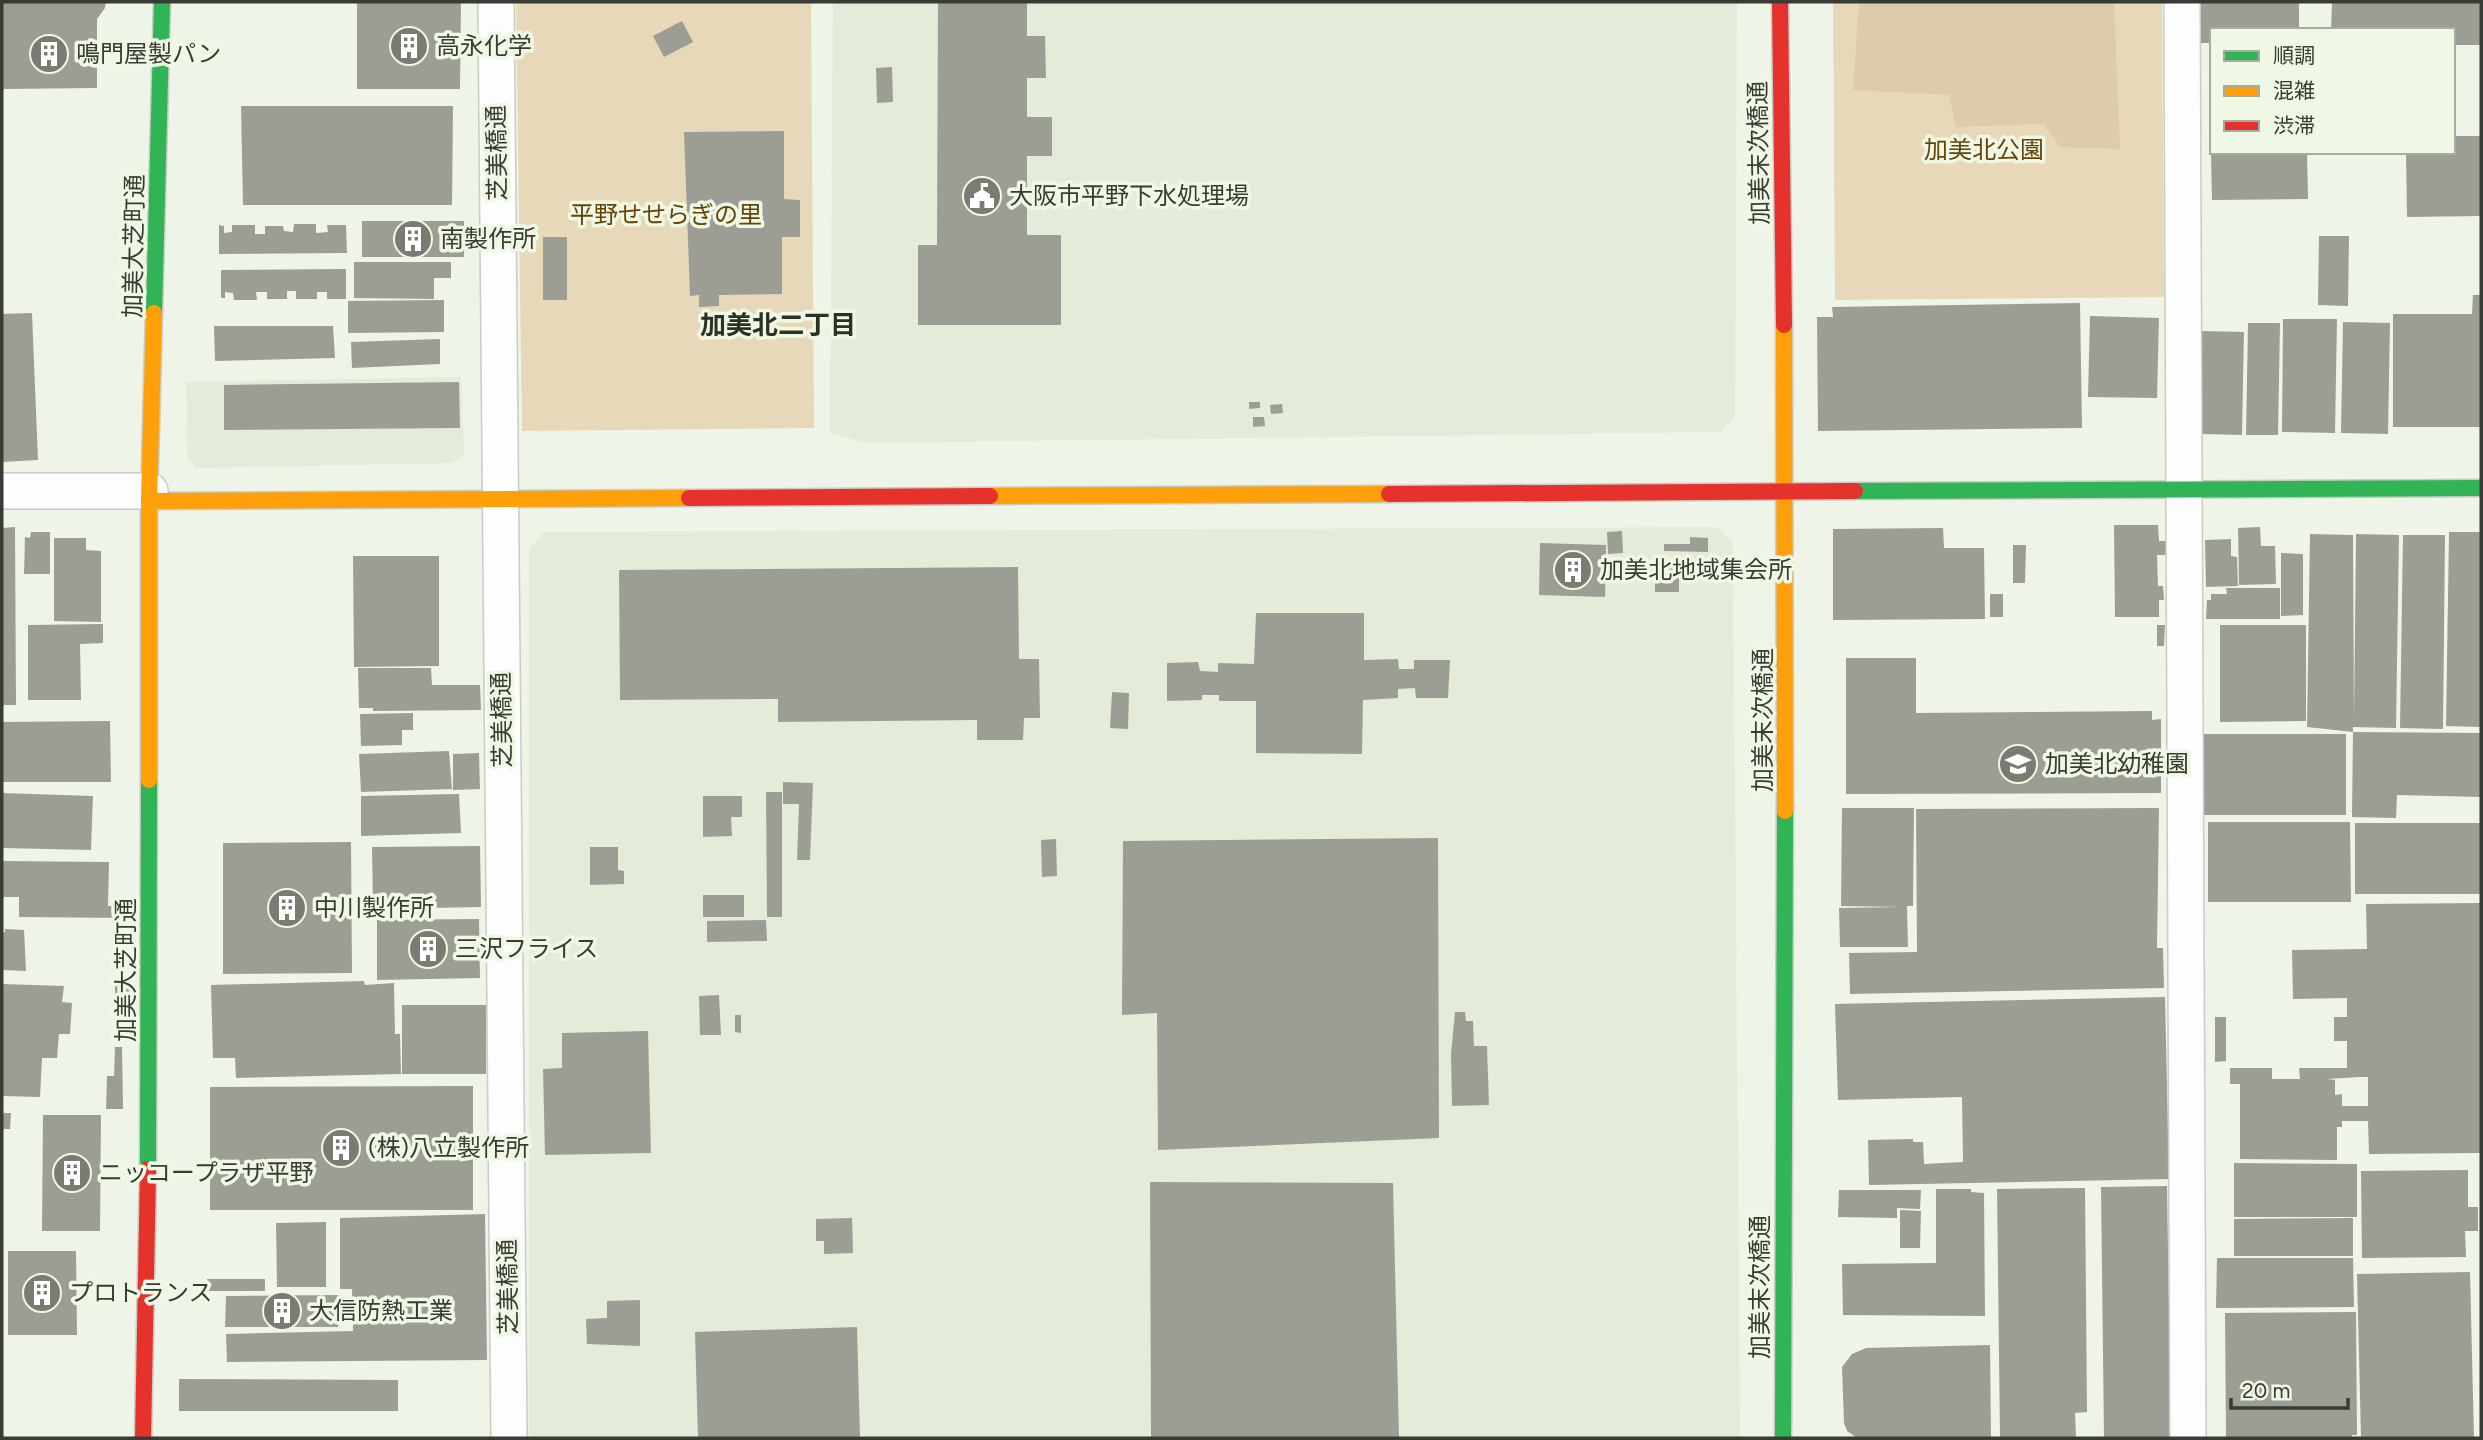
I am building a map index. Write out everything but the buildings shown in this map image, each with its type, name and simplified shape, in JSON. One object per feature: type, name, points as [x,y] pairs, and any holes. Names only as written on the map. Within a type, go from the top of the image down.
[{"type":"street","name":"加美大芝町通","points":[[143,1438],[149,1125],[150,496],[162,2]]},
{"type":"street","name":"芝美橋通","points":[[496,2],[509,1438]]},
{"type":"street","name":"加美末次橋通","points":[[1780,2],[1786,491],[1783,1438]]},
{"type":"street","points":[[2182,2],[2188,1438]]},
{"type":"street","points":[[2,491],[150,496],[500,498],[2481,488]]},
{"type":"shaded area","points":[[833,2],[1737,2],[1735,417],[1721,432],[866,443],[830,433]]},
{"type":"shaded area","points":[[1859,2],[2114,2],[2120,149],[2060,147],[2044,124],[1956,127],[1949,95],[1853,90]]},
{"type":"shaded area","points":[[461,377],[464,455],[452,463],[197,468],[187,458],[186,382]]},
{"type":"shaded area","points":[[1716,527],[1733,542],[1740,1438],[529,1438],[529,549],[544,532]]},
{"type":"green space","name":"平野せせらぎの里","points":[[516,2],[811,2],[814,428],[522,431]]},
{"type":"green space","name":"加美北公園","points":[[1833,2],[2162,2],[2164,297],[1835,300]]},
{"type":"traffic: fast","points":[[154,313],[162,2]]},
{"type":"traffic: fast","points":[[1855,491],[2481,488]]},
{"type":"traffic: fast","points":[[148,1169],[149,780]]},
{"type":"traffic: fast","points":[[1783,1438],[1785,811]]},
{"type":"traffic: slow","points":[[149,780],[149,501],[154,313]]},
{"type":"traffic: slow","points":[[1784,325],[1785,811]]},
{"type":"traffic: slow","points":[[990,496],[1389,494]]},
{"type":"traffic: slow","points":[[149,501],[689,498]]},
{"type":"traffic: jam","points":[[1780,2],[1784,325]]},
{"type":"traffic: jam","points":[[1389,494],[1855,491]]},
{"type":"traffic: jam","points":[[689,498],[990,496]]},
{"type":"traffic: jam","points":[[143,1438],[148,1169]]},
{"type":"place","name":"高永化学","points":[[409,46]]},
{"type":"place","name":"鳴門屋製パン","points":[[49,54]]},
{"type":"place","name":"大阪市平野下水処理場","points":[[982,196]]},
{"type":"place","name":"南製作所","points":[[413,239]]},
{"type":"place","name":"加美北地域集会所","points":[[1573,570]]},
{"type":"place","name":"加美北幼稚園","points":[[2018,764]]},
{"type":"place","name":"中川製作所","points":[[287,908]]},
{"type":"place","name":"三沢フライス","points":[[428,949]]},
{"type":"place","name":"(株)八立製作所","points":[[341,1148]]},
{"type":"place","name":"ニッコープラザ平野","points":[[72,1173]]},
{"type":"place","name":"プロトランス","points":[[42,1293]]},
{"type":"place","name":"大信防熱工業","points":[[282,1311]]},
{"type":"district","name":"加美北二丁目","points":[[778,325]]}]
